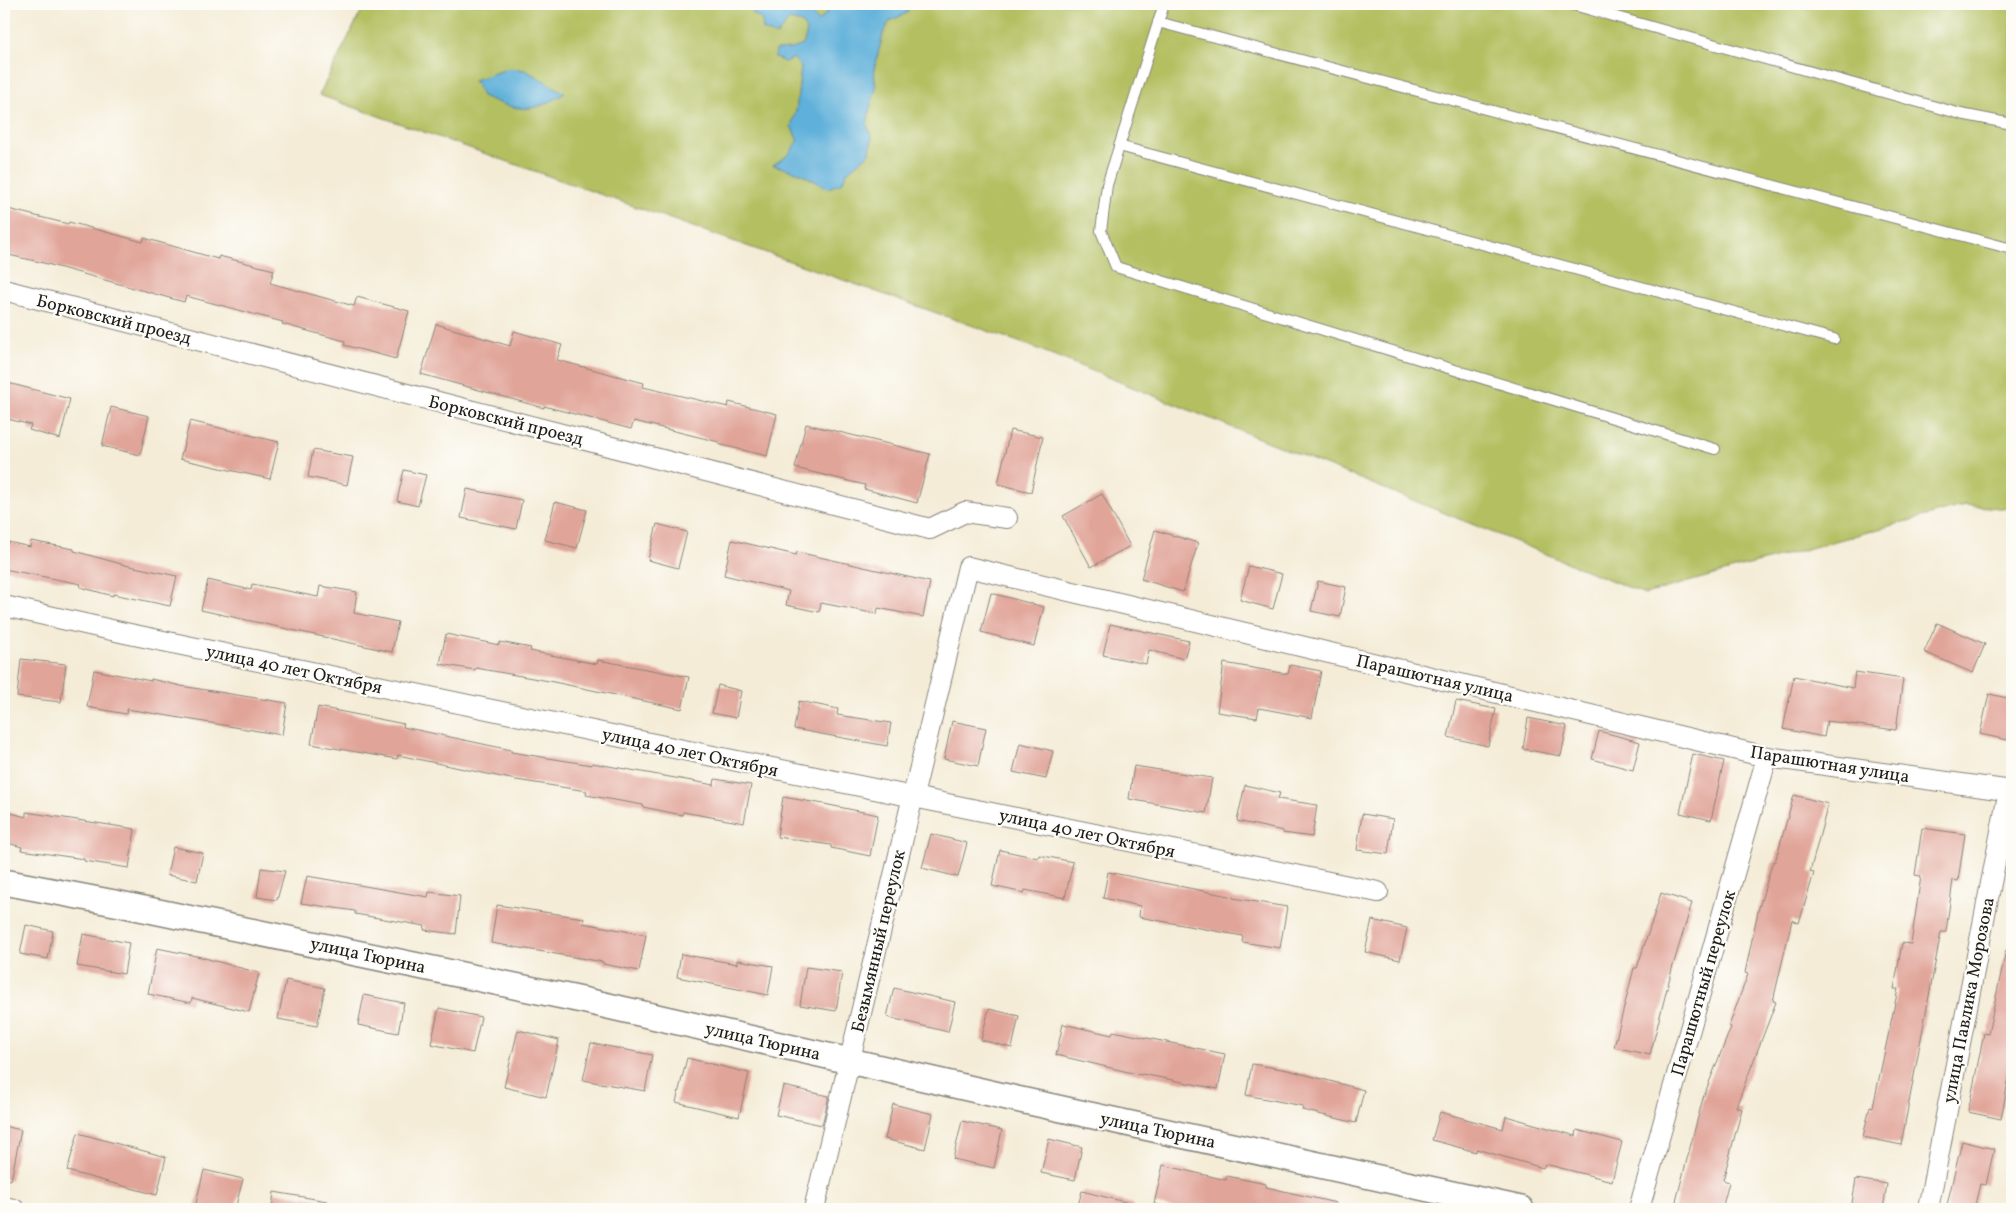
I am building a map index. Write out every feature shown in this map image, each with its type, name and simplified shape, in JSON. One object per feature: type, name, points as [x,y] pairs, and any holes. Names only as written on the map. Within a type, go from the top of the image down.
[{"type":"street","name":"Борковский проезд","points":[[4,290],[930,529],[965,512],[1007,518]]},
{"type":"street","name":"Парашютная улица","points":[[943,673],[968,567],[1767,757],[2011,791]]},
{"type":"street","name":"улица 40 лет Октября","points":[[4,606],[125,634],[1378,892]]},
{"type":"street","name":"Безымянный переулок","points":[[814,1209],[943,673]]},
{"type":"street","name":"Парашютный переулок","points":[[1639,1209],[1767,757]]},
{"type":"street","name":"улица Павлика Морозова","points":[[1928,1209],[2011,791]]},
{"type":"street","name":"улица Тюрина","points":[[4,882],[120,904],[582,1000],[1016,1099],[1521,1209]]},
{"type":"street","points":[[4,1207],[14,1209]]},
{"type":"lane","points":[[1164,4],[1107,185],[1100,231],[1116,267],[1715,448]]},
{"type":"lane","points":[[1570,4],[1961,114],[2012,124]]},
{"type":"lane","points":[[1158,22],[2012,249]]},
{"type":"lane","points":[[1119,146],[1834,339]]},
{"type":"green space","points":[[365,4],[2012,4],[2012,509],[1965,505],[1645,594],[1033,347],[319,95]]},
{"type":"water","points":[[761,4],[814,4],[810,12],[819,21],[829,10],[829,4],[909,4],[907,13],[890,21],[884,31],[874,69],[876,88],[867,125],[872,137],[870,153],[847,172],[842,183],[828,188],[800,173],[773,165],[788,155],[798,141],[791,126],[796,111],[801,67],[793,58],[785,62],[775,58],[776,50],[792,49],[803,45],[807,32],[802,23],[789,20],[776,36],[763,30],[762,20],[752,13]]},
{"type":"water","points":[[510,68],[525,70],[565,93],[543,105],[533,108],[505,105],[482,96],[474,80]]},
{"type":"building","points":[[4,208],[68,224],[69,222],[143,242],[144,238],[218,259],[219,256],[274,270],[270,283],[354,306],[357,297],[409,311],[396,359],[344,345],[345,341],[282,324],[283,322],[186,296],[184,302],[40,262],[4,254]]},
{"type":"building","points":[[436,324],[510,346],[514,331],[562,345],[557,360],[644,383],[643,387],[728,407],[729,402],[777,414],[767,456],[634,421],[631,429],[544,406],[544,408],[421,374]]},
{"type":"building","points":[[4,382],[70,399],[60,439],[29,430],[31,425],[4,418]]},
{"type":"building","points":[[111,407],[149,416],[140,455],[102,446]]},
{"type":"building","points":[[190,421],[279,442],[270,479],[180,459]]},
{"type":"building","points":[[806,424],[930,454],[917,503],[864,489],[865,485],[795,468]]},
{"type":"building","points":[[1010,430],[1043,437],[1031,492],[998,484]]},
{"type":"building","points":[[313,450],[353,457],[347,485],[308,477]]},
{"type":"building","points":[[404,470],[426,475],[418,506],[397,501]]},
{"type":"building","points":[[467,489],[522,500],[516,529],[461,518]]},
{"type":"building","points":[[1102,494],[1130,546],[1091,567],[1063,516]]},
{"type":"building","points":[[555,502],[587,510],[577,548],[545,540]]},
{"type":"building","points":[[657,524],[687,532],[678,568],[648,560]]},
{"type":"building","points":[[1155,530],[1198,543],[1183,592],[1141,579]]},
{"type":"building","points":[[732,540],[796,555],[797,552],[930,582],[923,617],[878,608],[877,614],[821,603],[819,612],[786,605],[789,591],[724,575]]},
{"type":"building","points":[[4,541],[30,547],[31,541],[74,549],[74,551],[125,565],[177,576],[170,606],[113,594],[113,596],[80,587],[81,584],[4,569]]},
{"type":"building","points":[[1249,566],[1282,574],[1273,609],[1240,600]]},
{"type":"building","points":[[208,580],[251,590],[252,584],[318,597],[320,586],[357,592],[354,613],[398,622],[392,652],[201,610]]},
{"type":"building","points":[[1318,581],[1346,587],[1340,617],[1311,611]]},
{"type":"building","points":[[991,593],[1044,607],[1034,646],[981,632]]},
{"type":"building","points":[[1937,623],[1985,644],[1973,673],[1924,652]]},
{"type":"building","points":[[1110,624],[1189,641],[1184,659],[1149,650],[1146,664],[1103,655]]},
{"type":"building","points":[[446,634],[499,645],[500,642],[531,648],[530,651],[597,664],[598,660],[689,677],[682,709],[549,681],[476,668],[475,670],[440,664]]},
{"type":"building","points":[[21,659],[66,664],[61,702],[17,697]]},
{"type":"building","points":[[1224,663],[1288,674],[1290,665],[1321,671],[1312,718],[1259,708],[1257,718],[1217,712]]},
{"type":"building","points":[[94,670],[287,703],[282,735],[127,709],[126,714],[87,707]]},
{"type":"building","points":[[1855,672],[1903,679],[1896,730],[1827,721],[1824,737],[1783,729],[1794,676],[1853,688]]},
{"type":"building","points":[[718,685],[741,691],[736,718],[712,713]]},
{"type":"building","points":[[1989,694],[2012,699],[2012,741],[1980,734]]},
{"type":"building","points":[[799,701],[838,709],[837,715],[891,723],[887,746],[794,729]]},
{"type":"building","points":[[1456,701],[1496,709],[1488,746],[1448,737]]},
{"type":"building","points":[[318,707],[404,724],[403,727],[511,750],[511,752],[592,765],[592,763],[714,785],[715,779],[751,785],[744,823],[683,812],[682,815],[643,807],[643,805],[586,795],[587,791],[516,780],[398,755],[397,759],[311,744]]},
{"type":"building","points":[[1528,718],[1567,726],[1561,756],[1523,749]]},
{"type":"building","points":[[952,721],[986,728],[978,766],[944,759]]},
{"type":"building","points":[[1599,731],[1640,742],[1633,770],[1592,759]]},
{"type":"building","points":[[1020,743],[1053,751],[1046,779],[1013,772]]},
{"type":"building","points":[[1693,754],[1724,761],[1711,820],[1680,813]]},
{"type":"building","points":[[1134,766],[1212,778],[1206,813],[1129,799]]},
{"type":"building","points":[[1245,785],[1280,793],[1278,799],[1317,805],[1312,837],[1283,833],[1283,831],[1237,821]]},
{"type":"building","points":[[1794,795],[1828,804],[1810,872],[1814,873],[1799,923],[1792,920],[1773,1001],[1776,1002],[1736,1107],[1742,1109],[1723,1180],[1729,1182],[1722,1209],[1674,1209],[1703,1098],[1731,1027],[1729,1026],[1748,974],[1745,973],[1758,911],[1773,861],[1775,862]]},
{"type":"building","points":[[783,797],[878,815],[870,856],[831,848],[831,845],[777,837]]},
{"type":"building","points":[[4,811],[26,817],[26,812],[135,829],[129,868],[21,850],[22,847],[4,842]]},
{"type":"building","points":[[1362,814],[1393,819],[1388,854],[1357,850]]},
{"type":"building","points":[[1922,828],[1965,834],[1958,881],[1953,880],[1946,932],[1941,932],[1901,1145],[1863,1137],[1870,1106],[1873,1107],[1898,989],[1894,989],[1902,943],[1911,944],[1921,876],[1915,875]]},
{"type":"building","points":[[931,834],[967,843],[958,877],[922,868]]},
{"type":"building","points":[[173,847],[203,853],[197,881],[167,875]]},
{"type":"building","points":[[1000,850],[1038,858],[1039,855],[1073,862],[1065,898],[1025,890],[1024,893],[992,886]]},
{"type":"building","points":[[261,868],[285,871],[277,900],[257,897]]},
{"type":"building","points":[[1108,872],[1233,898],[1287,907],[1280,948],[1242,942],[1243,936],[1139,917],[1140,906],[1103,898]]},
{"type":"building","points":[[307,876],[428,897],[429,892],[460,896],[456,934],[424,930],[425,926],[355,914],[355,911],[301,903]]},
{"type":"building","points":[[1661,893],[1692,903],[1672,969],[1650,1055],[1614,1047],[1634,968],[1637,968]]},
{"type":"building","points":[[497,905],[584,918],[583,923],[646,935],[639,971],[603,964],[603,962],[491,943]]},
{"type":"building","points":[[1372,920],[1407,928],[1400,960],[1365,952]]},
{"type":"building","points":[[26,925],[53,931],[48,959],[20,954]]},
{"type":"building","points":[[83,934],[129,943],[124,974],[77,966]]},
{"type":"building","points":[[157,948],[201,957],[259,973],[249,1012],[192,998],[191,1003],[148,994]]},
{"type":"building","points":[[2006,950],[2012,951],[2012,1061],[2001,1119],[1968,1112],[1984,1033],[1988,1034]]},
{"type":"building","points":[[681,954],[737,964],[737,960],[773,966],[768,995],[677,977]]},
{"type":"building","points":[[806,967],[842,972],[836,1011],[800,1005]]},
{"type":"building","points":[[286,980],[325,988],[317,1026],[278,1019]]},
{"type":"building","points":[[894,988],[955,1002],[948,1032],[887,1017]]},
{"type":"building","points":[[364,995],[404,1003],[398,1033],[358,1025]]},
{"type":"building","points":[[439,1008],[481,1017],[473,1053],[431,1044]]},
{"type":"building","points":[[989,1009],[1019,1016],[1012,1048],[981,1040]]},
{"type":"building","points":[[1063,1024],[1112,1035],[1113,1031],[1225,1054],[1218,1089],[1141,1075],[1056,1055]]},
{"type":"building","points":[[518,1030],[559,1040],[546,1097],[504,1087]]},
{"type":"building","points":[[591,1043],[652,1055],[645,1091],[583,1080]]},
{"type":"building","points":[[687,1058],[749,1073],[739,1117],[676,1102]]},
{"type":"building","points":[[1252,1064],[1288,1070],[1364,1090],[1356,1123],[1302,1110],[1303,1106],[1246,1095]]},
{"type":"building","points":[[783,1086],[829,1096],[822,1125],[776,1115]]},
{"type":"building","points":[[893,1104],[933,1114],[925,1149],[885,1139]]},
{"type":"building","points":[[1440,1112],[1503,1129],[1506,1116],[1576,1136],[1577,1130],[1622,1142],[1612,1181],[1545,1164],[1543,1168],[1476,1149],[1476,1152],[1432,1140]]},
{"type":"building","points":[[962,1121],[1002,1130],[994,1168],[953,1159]]},
{"type":"building","points":[[4,1126],[21,1130],[11,1180],[4,1179]]},
{"type":"building","points":[[78,1133],[166,1157],[157,1195],[67,1171]]},
{"type":"building","points":[[1049,1139],[1082,1147],[1075,1180],[1041,1173]]},
{"type":"building","points":[[1962,1141],[1994,1149],[1986,1185],[1980,1184],[1974,1209],[1946,1209]]},
{"type":"building","points":[[1163,1165],[1226,1180],[1227,1176],[1266,1184],[1266,1187],[1336,1203],[1335,1209],[1177,1209],[1154,1204]]},
{"type":"building","points":[[204,1170],[243,1179],[235,1209],[204,1209],[195,1207]]},
{"type":"building","points":[[1856,1179],[1887,1184],[1883,1209],[1851,1209]]},
{"type":"building","points":[[1082,1191],[1133,1204],[1132,1209],[1077,1209]]},
{"type":"building","points":[[274,1192],[327,1201],[326,1209],[272,1209]]}]
